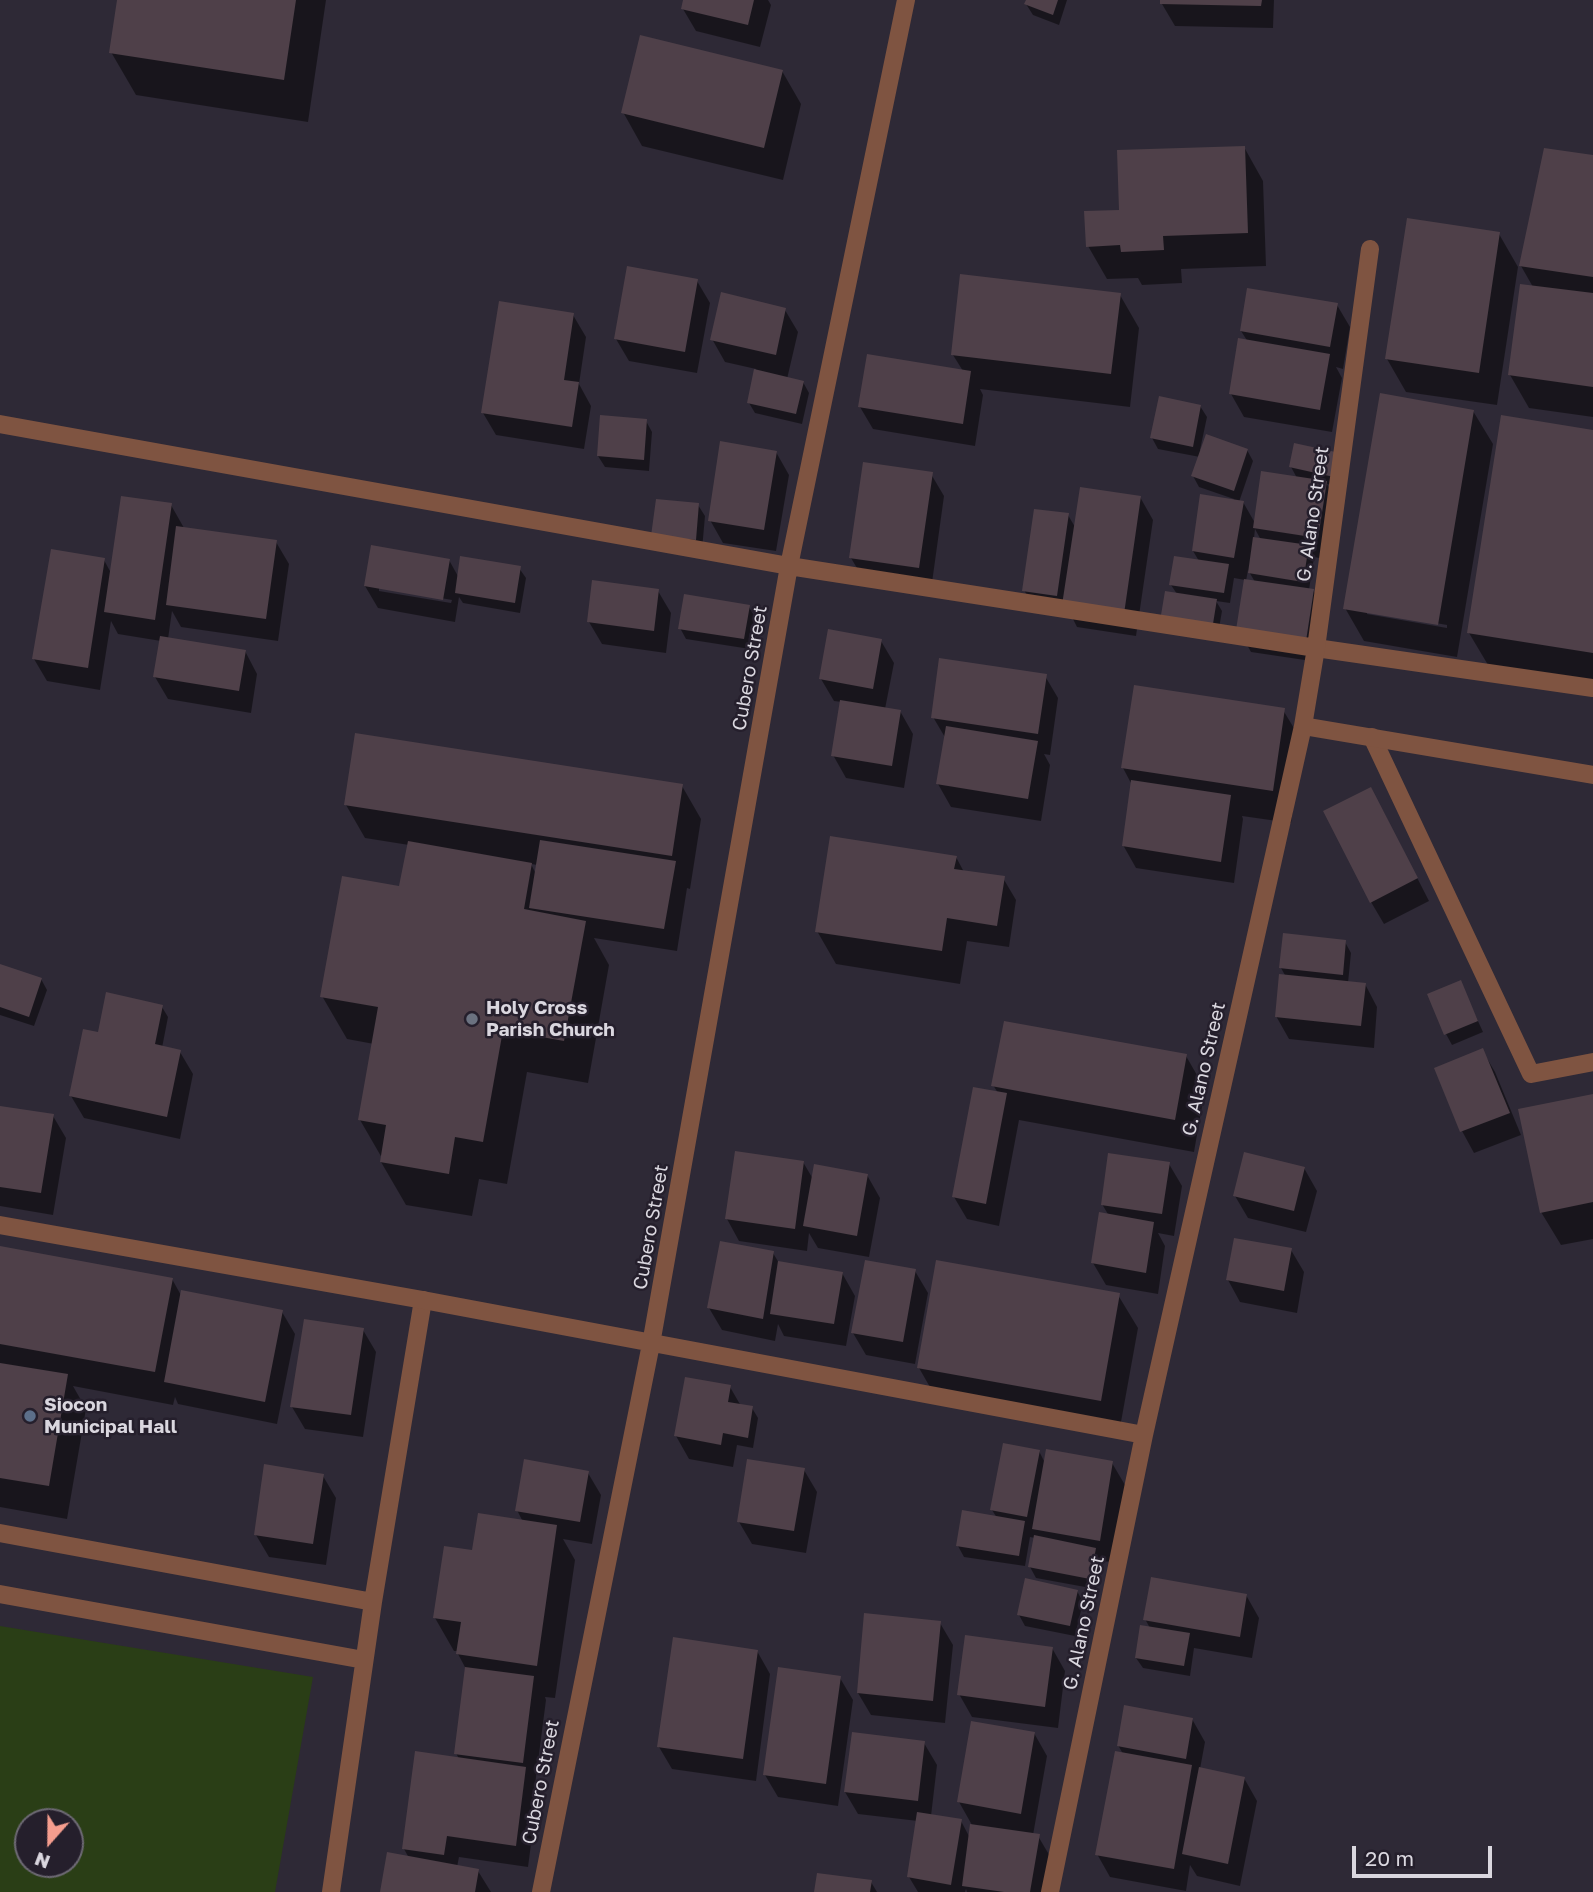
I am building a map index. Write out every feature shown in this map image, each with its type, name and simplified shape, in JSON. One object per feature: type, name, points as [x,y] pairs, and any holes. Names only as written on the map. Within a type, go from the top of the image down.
[{"type":"street","name":"Cubero Street","points":[[541,1892],[651,1344],[789,566],[906,0]]},
{"type":"street","name":"G. Alano Street","points":[[1051,1892],[1144,1435],[1303,726],[1370,249]]},
{"type":"street","points":[[0,424],[789,566],[1593,688]]},
{"type":"street","points":[[1303,726],[1593,775]]},
{"type":"street","points":[[1372,737],[1531,1074],[1593,1062]]},
{"type":"street","points":[[0,1224],[424,1300],[1144,1435]]},
{"type":"street","points":[[331,1892],[373,1602],[424,1300]]},
{"type":"street","points":[[0,1533],[373,1602]]},
{"type":"street","points":[[0,1594],[364,1660]]},
{"type":"green space","points":[[0,1626],[313,1677],[275,1892],[0,1892]]},
{"type":"building","points":[[117,0],[296,0],[284,80],[109,53]]},
{"type":"building","points":[[683,0],[754,0],[748,25],[681,9]]},
{"type":"building","points":[[1026,0],[1058,0],[1053,15],[1024,4]]},
{"type":"building","points":[[1160,0],[1262,0],[1261,6],[1160,4]]},
{"type":"building","points":[[640,35],[783,70],[764,148],[621,113]]},
{"type":"building","points":[[1245,146],[1248,233],[1163,236],[1164,250],[1121,252],[1120,245],[1086,247],[1084,211],[1119,210],[1117,150]]},
{"type":"building","points":[[1544,148],[1593,155],[1593,277],[1519,266]]},
{"type":"building","points":[[1407,218],[1500,232],[1479,373],[1385,359]]},
{"type":"building","points":[[627,266],[698,279],[685,352],[614,339]]},
{"type":"building","points":[[960,274],[1121,293],[1111,374],[951,355]]},
{"type":"building","points":[[1520,284],[1593,293],[1593,387],[1508,375]]},
{"type":"building","points":[[1247,288],[1338,303],[1330,347],[1240,331]]},
{"type":"building","points":[[721,292],[786,308],[776,355],[710,340]]},
{"type":"building","points":[[499,301],[574,313],[564,380],[579,382],[572,427],[481,413]]},
{"type":"building","points":[[1238,338],[1330,354],[1320,410],[1229,394]]},
{"type":"building","points":[[867,354],[971,371],[963,424],[858,407]]},
{"type":"building","points":[[754,369],[804,381],[796,414],[747,403]]},
{"type":"building","points":[[1380,393],[1474,410],[1438,625],[1343,609]]},
{"type":"building","points":[[1159,396],[1201,405],[1193,447],[1150,438]]},
{"type":"building","points":[[600,415],[647,419],[644,460],[597,456]]},
{"type":"building","points":[[1501,415],[1593,430],[1593,653],[1467,633]]},
{"type":"building","points":[[1206,434],[1248,449],[1234,491],[1191,476]]},
{"type":"building","points":[[720,441],[777,451],[764,530],[708,521]]},
{"type":"building","points":[[1294,443],[1340,453],[1334,477],[1289,467]]},
{"type":"building","points":[[863,462],[933,472],[919,568],[849,558]]},
{"type":"building","points":[[1261,471],[1327,481],[1318,538],[1253,528]]},
{"type":"building","points":[[1080,487],[1141,496],[1124,614],[1062,605]]},
{"type":"building","points":[[1200,494],[1244,501],[1234,558],[1192,551]]},
{"type":"building","points":[[121,496],[172,503],[155,620],[104,612]]},
{"type":"building","points":[[656,499],[699,503],[696,540],[651,536]]},
{"type":"building","points":[[1034,509],[1069,513],[1057,596],[1022,591]]},
{"type":"building","points":[[176,526],[277,540],[266,619],[166,605]]},
{"type":"building","points":[[1253,537],[1309,545],[1303,582],[1248,573]]},
{"type":"building","points":[[371,545],[450,559],[443,600],[364,586]]},
{"type":"building","points":[[51,549],[105,558],[88,668],[32,659]]},
{"type":"building","points":[[460,556],[521,566],[515,603],[455,593]]},
{"type":"building","points":[[1174,556],[1229,564],[1224,593],[1169,585]]},
{"type":"building","points":[[1244,579],[1314,589],[1306,641],[1236,630]]},
{"type":"building","points":[[592,580],[659,589],[654,631],[587,622]]},
{"type":"building","points":[[1165,591],[1217,599],[1212,630],[1160,621]]},
{"type":"building","points":[[684,594],[750,605],[744,639],[678,629]]},
{"type":"building","points":[[828,629],[882,639],[873,689],[819,679]]},
{"type":"building","points":[[160,636],[246,650],[239,691],[153,677]]},
{"type":"building","points":[[939,658],[1047,674],[1038,734],[931,718]]},
{"type":"building","points":[[1134,685],[1285,708],[1273,791],[1121,768]]},
{"type":"building","points":[[840,700],[901,710],[892,766],[831,756]]},
{"type":"building","points":[[946,726],[1038,741],[1028,799],[936,784]]},
{"type":"building","points":[[355,733],[683,784],[672,856],[344,805]]},
{"type":"building","points":[[1131,780],[1231,795],[1221,862],[1122,846]]},
{"type":"building","points":[[1371,787],[1418,878],[1370,903],[1323,811]]},
{"type":"building","points":[[830,836],[957,856],[954,869],[1005,876],[997,926],[947,918],[942,951],[815,932]]},
{"type":"building","points":[[540,840],[676,861],[664,929],[529,908]]},
{"type":"building","name":"Holy Cross Parish Church","points":[[408,841],[532,863],[524,909],[586,921],[564,1041],[503,1030],[483,1142],[455,1137],[449,1174],[380,1162],[386,1125],[358,1120],[378,1007],[320,997],[342,876],[399,886]]},
{"type":"building","points":[[1283,933],[1346,940],[1343,975],[1279,968]]},
{"type":"building","points":[[0,964],[42,978],[29,1017],[0,1007]]},
{"type":"building","points":[[1279,974],[1366,983],[1361,1026],[1275,1017]]},
{"type":"building","points":[[1461,980],[1478,1021],[1444,1035],[1427,994]]},
{"type":"building","points":[[106,992],[163,1005],[155,1044],[181,1050],[167,1117],[69,1096],[83,1029],[98,1032]]},
{"type":"building","points":[[1004,1021],[1187,1054],[1175,1120],[991,1086]]},
{"type":"building","points":[[1483,1048],[1510,1113],[1460,1132],[1434,1068]]},
{"type":"building","points":[[973,1087],[1007,1093],[986,1204],[952,1197]]},
{"type":"building","points":[[1593,1094],[1593,1202],[1540,1213],[1518,1109]]},
{"type":"building","points":[[0,1106],[54,1114],[41,1193],[0,1187]]},
{"type":"building","points":[[735,1151],[804,1161],[795,1229],[725,1219]]},
{"type":"building","points":[[1244,1152],[1305,1167],[1294,1211],[1233,1196]]},
{"type":"building","points":[[1108,1153],[1170,1162],[1162,1214],[1101,1205]]},
{"type":"building","points":[[814,1164],[868,1174],[857,1236],[803,1226]]},
{"type":"building","points":[[1099,1212],[1154,1222],[1146,1273],[1091,1263]]},
{"type":"building","points":[[1234,1238],[1292,1248],[1284,1291],[1226,1280]]},
{"type":"building","points":[[720,1241],[774,1251],[763,1319],[707,1308]]},
{"type":"building","points":[[0,1246],[173,1278],[155,1372],[0,1344]]},
{"type":"building","points":[[865,1260],[916,1269],[903,1342],[851,1333]]},
{"type":"building","points":[[936,1260],[1120,1293],[1101,1401],[917,1368]]},
{"type":"building","points":[[778,1261],[843,1272],[834,1324],[770,1314]]},
{"type":"building","points":[[181,1290],[283,1310],[265,1402],[164,1382]]},
{"type":"building","points":[[304,1319],[364,1328],[351,1415],[290,1407]]},
{"type":"building","name":"Siocon Municipal Hall","points":[[0,1363],[68,1374],[49,1486],[0,1478]]},
{"type":"building","points":[[685,1377],[731,1385],[728,1402],[753,1406],[748,1438],[723,1433],[721,1445],[674,1436]]},
{"type":"building","points":[[1003,1443],[1040,1450],[1027,1517],[990,1510]]},
{"type":"building","points":[[1046,1449],[1113,1461],[1100,1541],[1032,1529]]},
{"type":"building","points":[[524,1459],[589,1471],[580,1522],[515,1511]]},
{"type":"building","points":[[747,1459],[805,1468],[794,1531],[737,1522]]},
{"type":"building","points":[[264,1464],[324,1474],[313,1544],[254,1535]]},
{"type":"building","points":[[962,1510],[1025,1521],[1019,1556],[956,1546]]},
{"type":"building","points":[[478,1513],[557,1525],[537,1666],[456,1654],[461,1622],[433,1618],[444,1546],[472,1550]]},
{"type":"building","points":[[1034,1535],[1096,1548],[1090,1579],[1028,1567]]},
{"type":"building","points":[[1151,1577],[1247,1594],[1240,1637],[1143,1620]]},
{"type":"building","points":[[1025,1578],[1078,1590],[1070,1626],[1017,1615]]},
{"type":"building","points":[[864,1613],[941,1621],[933,1701],[857,1693]]},
{"type":"building","points":[[1140,1625],[1190,1633],[1184,1666],[1135,1658]]},
{"type":"building","points":[[965,1635],[1053,1647],[1045,1707],[957,1695]]},
{"type":"building","points":[[673,1637],[758,1650],[743,1759],[657,1747]]},
{"type":"building","points":[[465,1667],[534,1676],[523,1763],[454,1754]]},
{"type":"building","points":[[778,1667],[841,1676],[826,1784],[763,1775]]},
{"type":"building","points":[[1124,1705],[1193,1718],[1186,1759],[1117,1746]]},
{"type":"building","points":[[971,1721],[1035,1732],[1021,1814],[957,1802]]},
{"type":"building","points":[[852,1732],[925,1741],[918,1801],[844,1792]]},
{"type":"building","points":[[415,1751],[526,1767],[516,1846],[447,1836],[444,1855],[402,1849]]},
{"type":"building","points":[[1115,1751],[1192,1765],[1174,1869],[1095,1855]]},
{"type":"building","points":[[1199,1767],[1245,1777],[1228,1864],[1182,1854]]},
{"type":"building","points":[[917,1812],[962,1819],[951,1885],[907,1877]]},
{"type":"building","points":[[970,1824],[1040,1834],[1030,1892],[1004,1892],[962,1886]]},
{"type":"building","points":[[387,1852],[479,1869],[475,1892],[380,1892]]},
{"type":"building","points":[[817,1873],[872,1880],[870,1892],[814,1892]]},
{"type":"place","name":"Holy Cross Parish Church","points":[[472,1019]]},
{"type":"place","name":"Siocon Municipal Hall","points":[[30,1416]]}]
